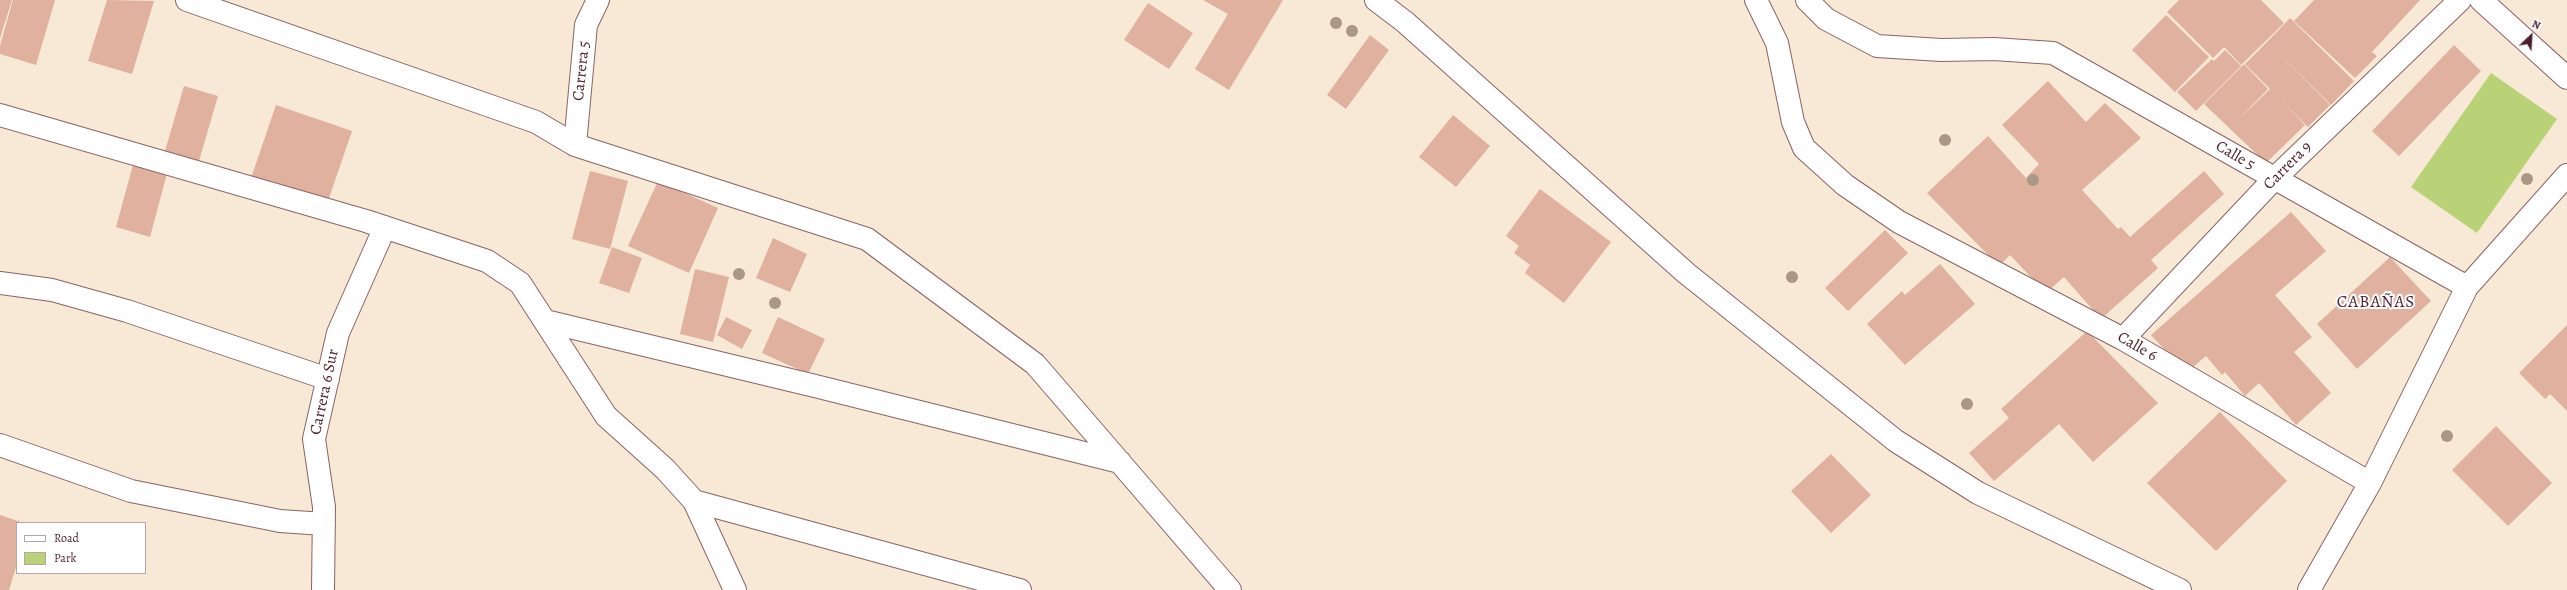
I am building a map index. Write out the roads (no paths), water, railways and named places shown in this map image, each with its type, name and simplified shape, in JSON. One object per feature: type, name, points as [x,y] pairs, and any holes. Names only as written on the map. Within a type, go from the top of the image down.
[{"type":"street","points":[[187,0],[536,122],[575,144],[867,239],[1035,364],[1230,590]]},
{"type":"street","name":"Carrera 5","points":[[575,144],[586,25],[598,0]]},
{"type":"street","points":[[1376,0],[1405,22],[1686,273],[1896,441],[1978,493],[2180,590]]},
{"type":"street","name":"Calle 6","points":[[1756,0],[1777,43],[1793,122],[1804,148],[1845,185],[1899,222],[2124,339],[2370,483]]},
{"type":"street","name":"Calle 5","points":[[1807,0],[1826,19],[1877,46],[1941,50],[1994,49],[2053,53],[2086,70],[2274,179],[2467,287]]},
{"type":"street","name":"Carrera 9","points":[[2124,339],[2274,179],[2460,0]]},
{"type":"street","points":[[2481,0],[2567,78]]},
{"type":"street","points":[[0,115],[385,227],[487,261],[520,283],[606,416],[665,468],[694,500],[736,590]]},
{"type":"street","points":[[2309,590],[2370,483],[2467,287],[2567,175]]},
{"type":"street","name":"Carrera 6 Sur","points":[[323,590],[324,524],[314,439],[338,333],[385,227]]},
{"type":"street","points":[[0,282],[52,290],[127,311],[328,379]]},
{"type":"street","points":[[545,322],[807,384],[1120,462]]},
{"type":"street","points":[[0,445],[131,491],[280,522],[324,524]]},
{"type":"street","points":[[694,500],[1020,590]]},
{"type":"district","name":"CABAÑAS","points":[[2376,303]]}]
